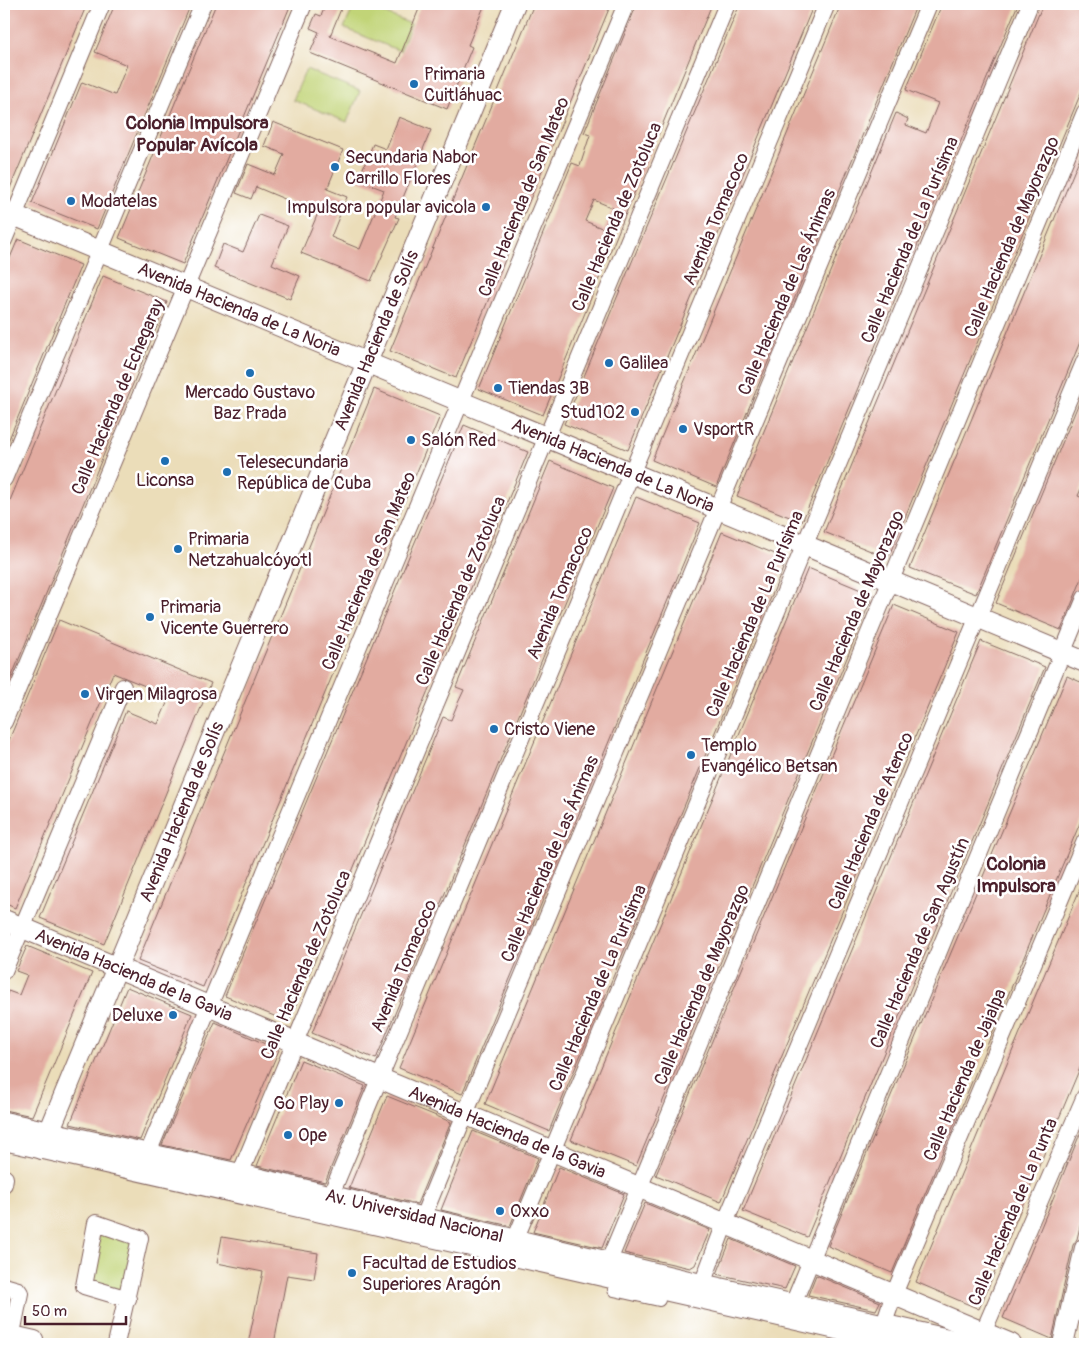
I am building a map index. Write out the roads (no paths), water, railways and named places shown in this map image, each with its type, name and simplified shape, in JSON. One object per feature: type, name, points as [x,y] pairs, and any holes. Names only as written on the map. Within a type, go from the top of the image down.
[{"type":"street","points":[[4,240],[9,213],[102,4]]},
{"type":"street","points":[[4,479],[203,4]]},
{"type":"street","name":"Calle Hacienda de Echegaray","points":[[4,722],[304,4]]},
{"type":"street","name":"Avenida Hacienda de Solís","points":[[45,1140],[515,4]]},
{"type":"street","name":"Calle Hacienda de San Mateo","points":[[148,1153],[626,4]]},
{"type":"street","name":"Calle Hacienda de Zotoluca","points":[[227,1190],[240,1174],[727,4]]},
{"type":"street","name":"Avenida Tomacoco","points":[[330,1197],[827,4]]},
{"type":"street","name":"Calle Hacienda de Las Ánimas","points":[[420,1225],[930,4]]},
{"type":"street","name":"Calle Hacienda de La Purísima","points":[[515,1240],[1030,4]]},
{"type":"street","name":"Calle Hacienda de Mayorazgo","points":[[608,1263],[1085,112]]},
{"type":"street","name":"Avenida Hacienda de La Noria","points":[[9,213],[1085,662]]},
{"type":"street","name":"Calle Hacienda de Atenco","points":[[699,1291],[725,1223],[1085,360]]},
{"type":"street","name":"Calle Hacienda de San Agustín","points":[[793,1304],[1085,598]]},
{"type":"street","points":[[4,971],[13,924],[123,687]]},
{"type":"street","name":"Calle Hacienda de Jajalpa","points":[[883,1326],[894,1294],[1085,840]]},
{"type":"street","name":"Avenida Hacienda de la Gavia","points":[[13,924],[894,1294],[977,1340],[1011,1344]]},
{"type":"street","name":"Calle Hacienda de La Punta","points":[[977,1340],[1085,1096]]},
{"type":"street","name":"Av. Universidad Nacional","points":[[4,1122],[45,1140],[227,1190],[515,1240],[608,1263],[699,1291],[793,1304],[883,1326],[977,1340]]},
{"type":"street","name":"Av. Universidad Nacional","points":[[4,1140],[45,1140],[148,1153],[330,1197],[420,1225],[699,1291],[902,1344]]},
{"type":"street","points":[[116,1344],[128,1299],[140,1238],[96,1223],[84,1286],[128,1299]]},
{"type":"street","points":[[1063,1344],[1085,1248]]},
{"type":"street","points":[[4,1286],[18,1290],[20,1293],[8,1333],[35,1339]]},
{"type":"street","points":[[614,1290],[659,1300]]},
{"type":"place","name":"Primaria Cuitláhuac","points":[[414,84]]},
{"type":"place","name":"Secundaria Nabor Carrillo Flores","points":[[335,167]]},
{"type":"place","name":"Modatelas","points":[[71,201]]},
{"type":"place","name":"Impulsora popular avicola","points":[[486,207]]},
{"type":"place","name":"Galilea","points":[[609,363]]},
{"type":"place","name":"Mercado Gustavo Baz Prada","points":[[250,373]]},
{"type":"place","name":"Tiendas 3B","points":[[498,388]]},
{"type":"place","name":"Stud102","points":[[635,412]]},
{"type":"place","name":"VsportR","points":[[683,429]]},
{"type":"place","name":"Salón Red","points":[[411,440]]},
{"type":"place","name":"Liconsa","points":[[165,461]]},
{"type":"place","name":"Telesecundaria República de Cuba","points":[[227,472]]},
{"type":"place","name":"Primaria Netzahualcóyotl","points":[[178,549]]},
{"type":"place","name":"Primaria Vicente Guerrero","points":[[150,617]]},
{"type":"place","name":"Virgen Milagrosa","points":[[85,694]]},
{"type":"place","name":"Cristo Viene","points":[[494,729]]},
{"type":"place","name":"Templo Evangélico Betsan","points":[[691,755]]},
{"type":"place","name":"Deluxe","points":[[173,1015]]},
{"type":"place","name":"Go Play","points":[[339,1103]]},
{"type":"place","name":"Ope","points":[[288,1135]]},
{"type":"place","name":"Oxxo","points":[[500,1211]]},
{"type":"place","name":"Facultad de Estudios Superiores Aragón","points":[[352,1273]]},
{"type":"district","name":"Colonia Impulsora Popular Avícola","points":[[197,134]]},
{"type":"district","name":"Colonia Impulsora","points":[[1016,875]]}]
